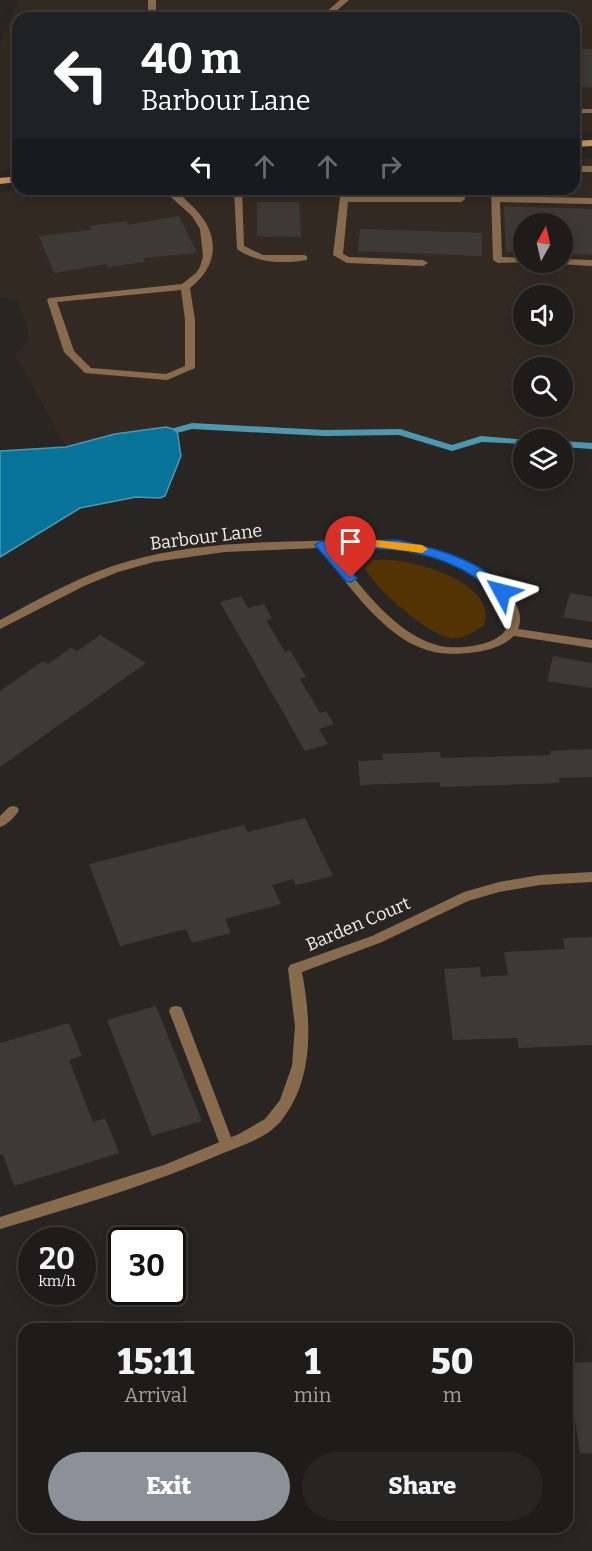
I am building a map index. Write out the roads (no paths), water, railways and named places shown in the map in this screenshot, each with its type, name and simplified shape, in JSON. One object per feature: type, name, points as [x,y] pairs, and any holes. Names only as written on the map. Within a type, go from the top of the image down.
[{"type":"street","points":[[330,12],[344,0]]},
{"type":"street","points":[[173,195],[200,217],[208,236],[208,264],[202,274],[185,287],[52,300],[69,352],[88,371],[167,377],[190,368],[190,320],[185,287]]},
{"type":"street","points":[[238,195],[240,248],[254,256],[267,259],[304,258]]},
{"type":"street","points":[[345,195],[338,255],[347,260],[423,263]]},
{"type":"street","points":[[496,195],[498,260],[513,261]]},
{"type":"street","points":[[510,195],[592,201]]},
{"type":"street","points":[[573,262],[592,263]]},
{"type":"street","name":"Barbour Lane","points":[[0,625],[86,581],[162,556],[241,547],[397,544],[448,557],[485,578],[502,592],[512,605],[517,618],[512,632]]},
{"type":"street","points":[[321,545],[385,618],[414,642],[454,652],[480,649],[500,642],[512,632],[592,644]]},
{"type":"street","points":[[0,823],[13,810]]},
{"type":"street","name":"Barden Court","points":[[0,1223],[161,1173],[227,1145],[274,1119],[291,1093],[297,1065],[302,1015],[295,969],[377,939],[464,897],[499,887],[540,880],[592,877]]},
{"type":"street","points":[[176,1011],[227,1145]]},
{"type":"water","points":[[166,427],[177,430],[181,456],[165,496],[160,498],[136,497],[80,508],[0,557],[0,451],[66,447],[115,434]]},
{"type":"waterway","points":[[177,430],[192,426],[324,433],[400,432],[452,448],[481,439],[513,440]]},
{"type":"waterway","points":[[573,445],[592,446]]}]
